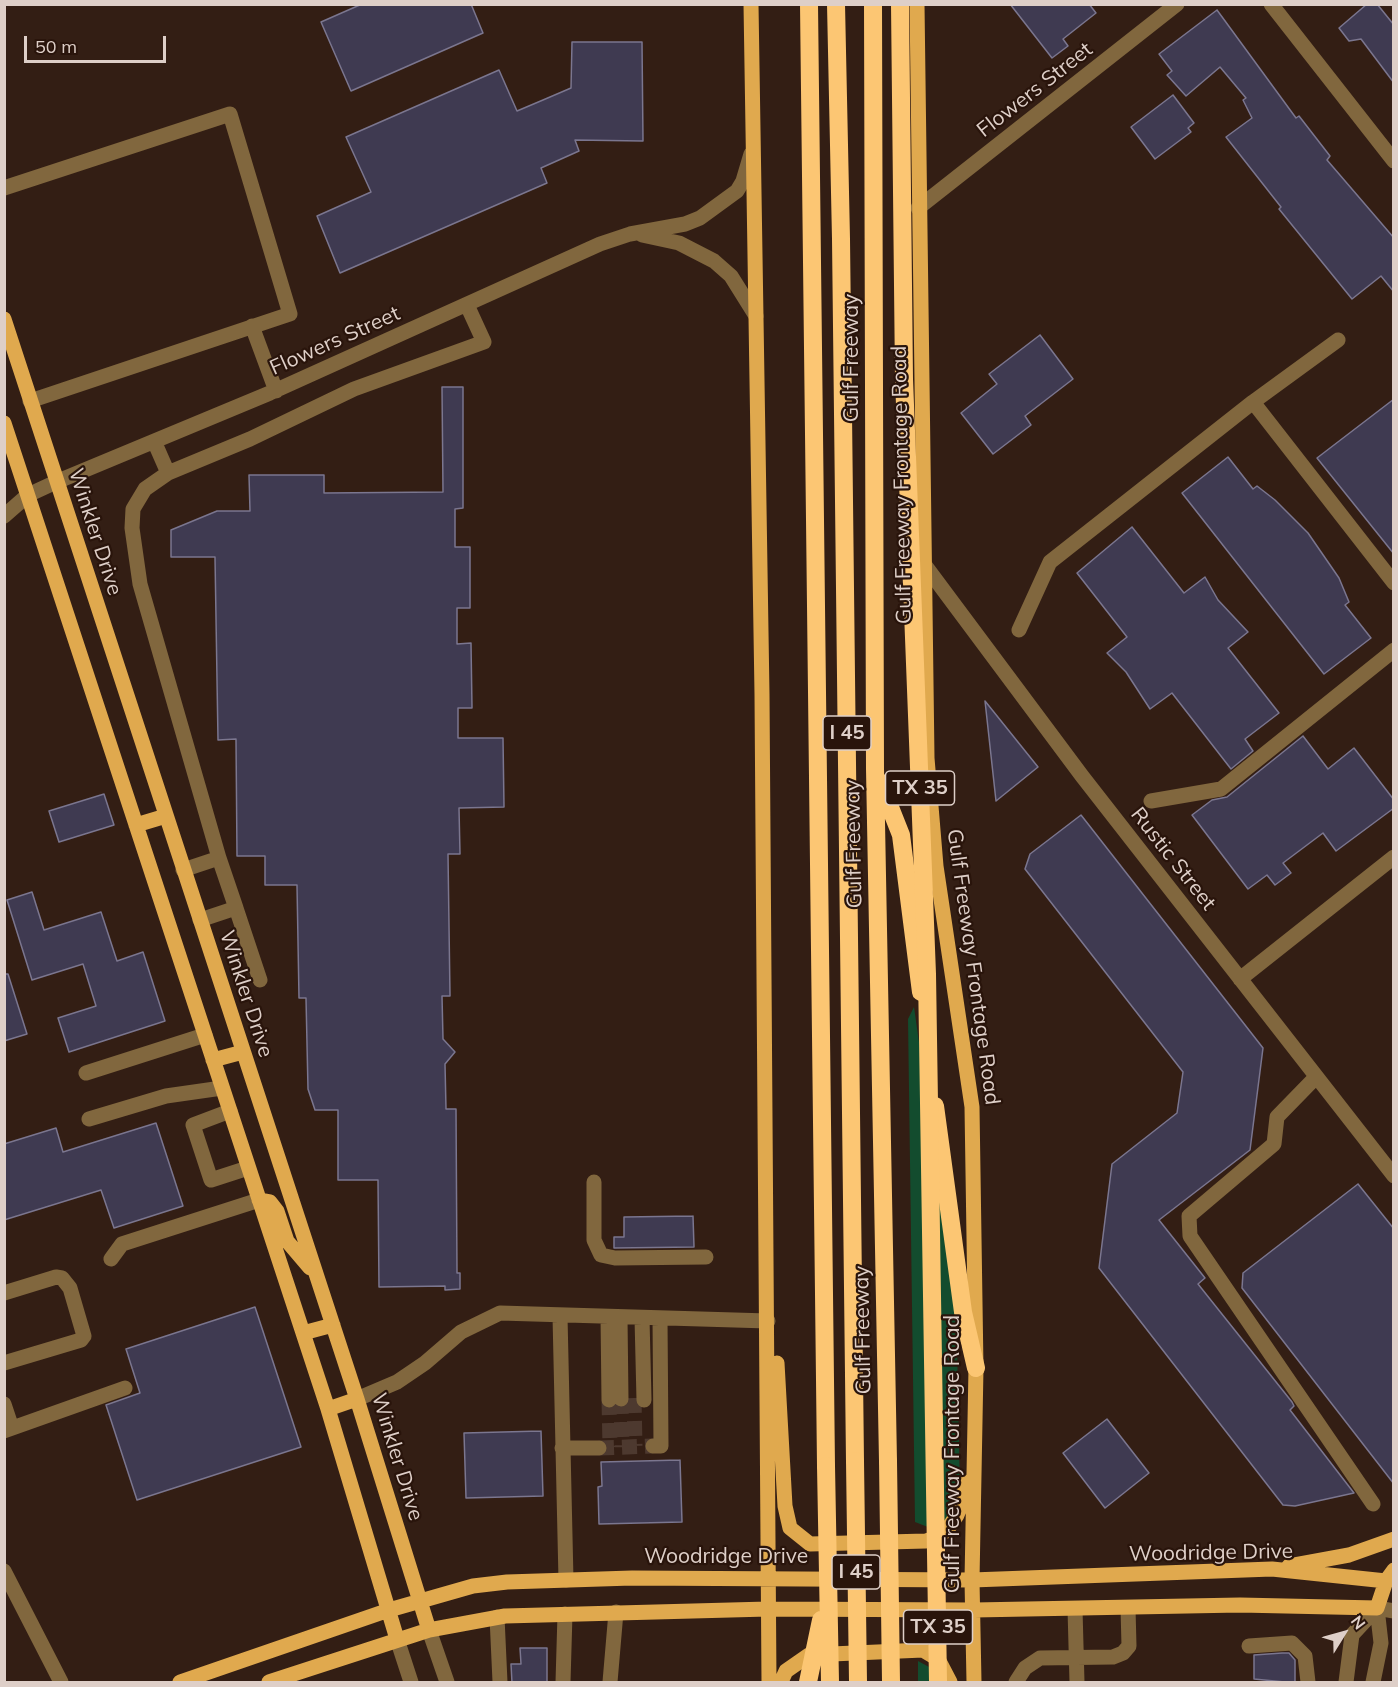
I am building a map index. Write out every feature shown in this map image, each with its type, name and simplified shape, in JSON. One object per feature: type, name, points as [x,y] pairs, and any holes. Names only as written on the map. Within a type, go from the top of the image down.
[{"type":"highway","name":"Gulf Freeway","points":[[809,4],[830,1683]]},
{"type":"highway","name":"Gulf Freeway","points":[[836,4],[841,239],[858,1683]]},
{"type":"highway","name":"Gulf Freeway","points":[[873,4],[875,769],[891,1683]]},
{"type":"highway","name":"TX 35","points":[[900,4],[904,379],[927,974],[935,1343],[938,1683]]},
{"type":"highway","points":[[875,769],[901,835],[963,1312],[976,1368]]},
{"type":"highway","points":[[808,1683],[828,1583]]},
{"type":"main road","points":[[751,4],[768,1325],[769,1683]]},
{"type":"main road","name":"Gulf Freeway Frontage Road","points":[[917,4],[927,758],[936,866],[972,1107],[976,1368],[972,1580],[974,1683]]},
{"type":"main road","name":"Winkler Drive","points":[[4,319],[357,1399],[429,1630]]},
{"type":"main road","points":[[4,423],[328,1409],[397,1639]]},
{"type":"main road","points":[[136,825],[166,816]]},
{"type":"main road","points":[[213,1060],[243,1052]]},
{"type":"main road","points":[[259,1200],[270,1202],[278,1211],[287,1241],[316,1275]]},
{"type":"main road","points":[[303,1333],[333,1325]]},
{"type":"main road","points":[[768,1325],[776,1346],[785,1506],[790,1528],[810,1544],[926,1541],[937,1537],[947,1530],[957,1515],[964,1498],[965,1463],[974,1450]]},
{"type":"main road","points":[[328,1409],[357,1399]]},
{"type":"main road","points":[[1272,1569],[1349,1555],[1394,1539]]},
{"type":"main road","name":"Woodridge Drive","points":[[180,1683],[389,1610],[473,1586],[566,1580],[767,1577],[972,1580],[1272,1569],[1391,1578]]},
{"type":"main road","points":[[270,1683],[397,1639],[429,1630],[496,1617],[768,1609],[974,1610],[1240,1605],[1377,1608],[1391,1578]]},
{"type":"main road","points":[[780,1683],[786,1671],[809,1655],[923,1650],[938,1659],[950,1683]]},
{"type":"street","name":"Flowers Street","points":[[918,208],[1177,4]]},
{"type":"street","points":[[1271,4],[1394,161]]},
{"type":"street","points":[[4,188],[230,114],[290,314],[30,400]]},
{"type":"street","name":"Flowers Street","points":[[4,516],[28,495],[56,482],[276,391],[600,244],[630,234],[686,224],[715,209],[737,191],[743,181],[753,147]]},
{"type":"street","name":"Flowers Street","points":[[630,234],[679,243],[714,261],[731,276],[756,316]]},
{"type":"street","points":[[260,980],[219,858],[140,584],[132,528],[133,509],[145,489],[168,474],[250,439],[354,388],[484,342],[467,305]]},
{"type":"street","points":[[252,326],[276,391]]},
{"type":"street","points":[[1019,630],[1050,562],[1253,402],[1338,339]]},
{"type":"street","points":[[1253,402],[1394,583]]},
{"type":"street","points":[[154,441],[168,474]]},
{"type":"street","name":"Rustic Street","points":[[924,564],[1069,758],[1394,1176]]},
{"type":"street","points":[[1151,801],[1221,789],[1394,650]]},
{"type":"street","points":[[1240,980],[1394,857]]},
{"type":"street","points":[[183,870],[219,858]]},
{"type":"street","points":[[200,920],[236,908]]},
{"type":"street","points":[[86,1073],[205,1035]]},
{"type":"street","points":[[1316,1077],[1277,1117],[1274,1144],[1190,1216],[1190,1236],[1373,1504]]},
{"type":"street","points":[[89,1119],[166,1096],[222,1088]]},
{"type":"street","points":[[230,1112],[193,1125],[211,1180],[248,1168]]},
{"type":"street","points":[[594,1182],[594,1240],[601,1255],[615,1258],[706,1257]]},
{"type":"street","points":[[111,1259],[122,1244],[259,1200]]},
{"type":"street","points":[[4,1293],[56,1277],[62,1278],[70,1287],[84,1336],[81,1340],[4,1363]]},
{"type":"street","points":[[357,1399],[397,1382],[425,1363],[461,1332],[500,1313],[660,1318],[768,1325]]},
{"type":"street","points":[[560,1316],[566,1580]]},
{"type":"street","points":[[625,1317],[627,1399],[625,1317]]},
{"type":"street","points":[[653,1446],[661,1446],[660,1318]]},
{"type":"street","points":[[4,1404],[8,1430],[124,1388]]},
{"type":"street","points":[[562,1448],[599,1448]]},
{"type":"street","points":[[4,1571],[61,1683]]},
{"type":"street","points":[[1016,1683],[1025,1668],[1040,1658],[1113,1657],[1123,1653],[1129,1646],[1128,1608]]},
{"type":"street","points":[[1377,1608],[1394,1611]]},
{"type":"street","points":[[1346,1683],[1352,1635],[1377,1608]]},
{"type":"street","points":[[1373,1683],[1381,1642],[1377,1608]]},
{"type":"street","points":[[1075,1609],[1077,1683]]},
{"type":"street","points":[[609,1683],[616,1612]]},
{"type":"street","points":[[563,1683],[565,1614]]},
{"type":"street","points":[[496,1617],[500,1683]]},
{"type":"street","name":"Winkler Drive","points":[[429,1630],[447,1683]]},
{"type":"street","points":[[397,1639],[411,1683]]},
{"type":"street","points":[[1249,1646],[1292,1643],[1305,1656],[1308,1683]]},
{"type":"green space","points":[[914,1007],[954,1288],[957,1343],[960,1493],[948,1519],[933,1529],[915,1522],[908,1019]]},
{"type":"green space","points":[[918,1661],[931,1668],[944,1682],[918,1682]]},
{"type":"building","points":[[362,4],[471,4],[483,33],[351,91],[321,22]]},
{"type":"building","points":[[1010,4],[1089,4],[1096,13],[1063,39],[1068,46],[1052,58]]},
{"type":"building","points":[[1367,4],[1377,4],[1394,25],[1394,83],[1361,39],[1349,41],[1339,28]]},
{"type":"building","points":[[1217,10],[1296,118],[1299,116],[1330,156],[1327,160],[1394,238],[1394,292],[1381,276],[1352,299],[1279,209],[1281,207],[1226,137],[1252,118],[1243,100],[1246,98],[1220,67],[1186,96],[1167,75],[1172,71],[1159,54]]},
{"type":"building","points":[[572,42],[642,42],[643,141],[575,140],[579,151],[541,168],[547,183],[340,273],[317,216],[371,192],[346,137],[499,70],[517,111],[571,88]]},
{"type":"building","points":[[1173,95],[1194,123],[1188,128],[1191,132],[1155,159],[1131,127]]},
{"type":"building","points":[[1040,335],[1073,379],[1025,416],[1031,425],[993,454],[961,413],[997,384],[989,374]]},
{"type":"building","points":[[442,387],[463,387],[463,508],[455,509],[455,547],[470,547],[470,608],[457,608],[457,644],[471,643],[472,708],[458,708],[458,738],[503,738],[504,807],[459,808],[460,854],[448,854],[450,996],[442,996],[443,1039],[455,1052],[445,1064],[446,1109],[456,1109],[457,1273],[460,1273],[460,1289],[445,1290],[445,1286],[379,1287],[378,1180],[338,1180],[338,1110],[315,1110],[308,1089],[306,998],[299,998],[297,885],[265,885],[265,856],[237,856],[236,739],[218,740],[215,557],[171,557],[171,530],[217,511],[250,511],[249,475],[324,475],[324,493],[443,492]]},
{"type":"building","points":[[1394,399],[1394,554],[1317,458]]},
{"type":"building","points":[[1228,457],[1253,489],[1257,486],[1275,500],[1308,533],[1339,578],[1349,602],[1345,605],[1371,638],[1324,674],[1182,493]]},
{"type":"building","points":[[1132,527],[1184,593],[1205,577],[1218,600],[1248,632],[1228,648],[1279,713],[1245,739],[1253,751],[1231,769],[1172,693],[1150,709],[1126,672],[1107,653],[1127,637],[1077,573]]},
{"type":"building","points":[[985,701],[1038,767],[996,801]]},
{"type":"building","points":[[1303,736],[1328,769],[1354,748],[1394,800],[1394,808],[1336,851],[1323,833],[1283,863],[1291,873],[1275,885],[1267,875],[1248,889],[1192,815],[1212,800],[1227,797]]},
{"type":"building","points":[[104,794],[114,825],[59,842],[49,811]]},
{"type":"building","points":[[1081,815],[1263,1048],[1250,1150],[1159,1220],[1205,1278],[1198,1284],[1292,1402],[1294,1406],[1290,1410],[1354,1493],[1295,1506],[1283,1505],[1099,1268],[1112,1164],[1177,1113],[1183,1072],[1025,869],[1030,854]]},
{"type":"building","points":[[32,892],[44,930],[101,912],[117,961],[143,952],[165,1021],[69,1052],[58,1018],[96,1006],[83,964],[32,980],[7,900]]},
{"type":"building","points":[[4,974],[8,974],[27,1034],[4,1041]]},
{"type":"building","points":[[156,1123],[183,1206],[114,1228],[101,1190],[4,1220],[4,1144],[56,1128],[63,1152]]},
{"type":"building","points":[[1358,1184],[1394,1229],[1394,1484],[1242,1288],[1243,1273]]},
{"type":"building","points":[[693,1216],[694,1247],[614,1248],[614,1237],[624,1237],[624,1217]]},
{"type":"building","points":[[255,1307],[301,1447],[137,1500],[106,1405],[140,1393],[126,1349]]},
{"type":"building","points":[[1107,1419],[1149,1473],[1105,1508],[1063,1453]]},
{"type":"building","points":[[541,1431],[543,1496],[466,1498],[464,1433]]},
{"type":"building","points":[[680,1460],[682,1522],[599,1524],[598,1487],[602,1486],[601,1462]]},
{"type":"building","points":[[520,1648],[547,1648],[547,1683],[512,1683],[511,1664],[521,1664]]},
{"type":"building","points":[[1289,1653],[1295,1660],[1295,1683],[1254,1679],[1254,1655]]},
{"type":"tunnel","points":[[634,1398],[635,1446]]},
{"type":"tunnel","points":[[621,1399],[622,1447]]},
{"type":"tunnel","points":[[609,1400],[610,1447]]},
{"type":"tunnel","points":[[599,1448],[653,1446]]}]
